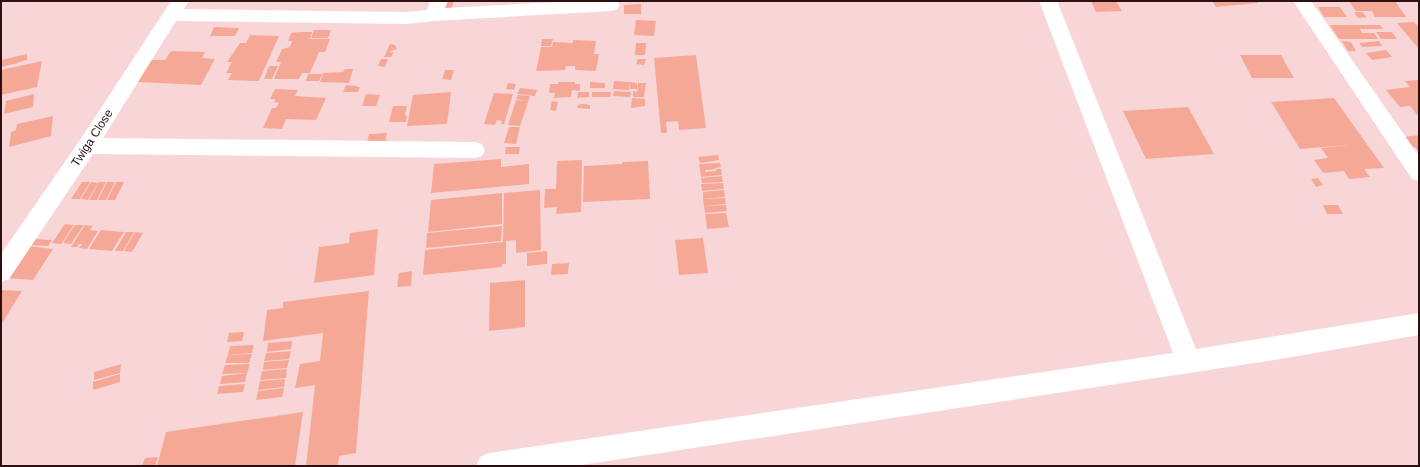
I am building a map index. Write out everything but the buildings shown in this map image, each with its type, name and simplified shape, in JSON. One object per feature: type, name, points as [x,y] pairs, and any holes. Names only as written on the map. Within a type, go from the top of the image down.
[{"type":"street","points":[[1048,1],[1189,362]]},
{"type":"street","points":[[1302,1],[1419,173]]},
{"type":"street","points":[[176,8],[407,18],[436,8],[611,5]]},
{"type":"street","name":"Twiga Close","points":[[1,272],[87,146],[176,8]]},
{"type":"street","points":[[87,146],[475,150]]},
{"type":"street","points":[[489,466],[1189,362],[1419,324]]}]
